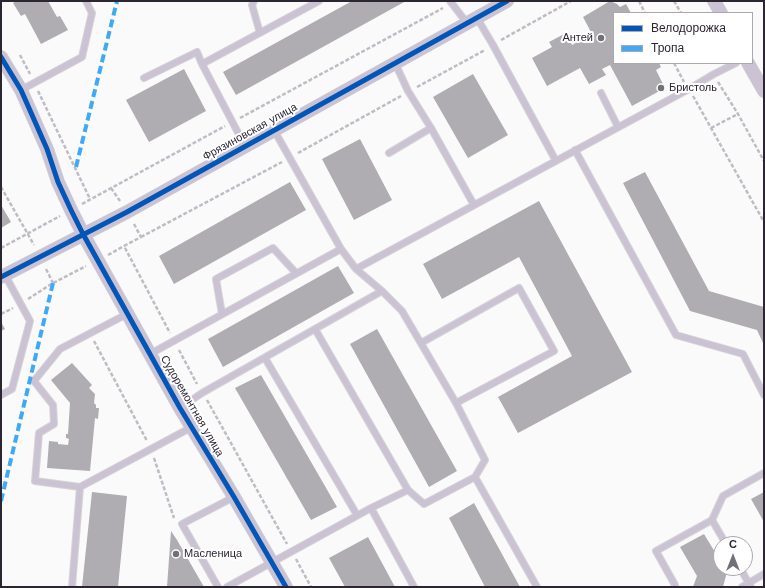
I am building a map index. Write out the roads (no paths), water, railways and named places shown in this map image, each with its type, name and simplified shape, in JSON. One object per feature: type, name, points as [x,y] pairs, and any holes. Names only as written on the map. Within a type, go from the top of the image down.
[{"type":"street","name":"Фрязиновская улица","points":[[3,276],[127,212],[507,1]]},
{"type":"street","points":[[714,1],[720,12]]},
{"type":"street","name":"Судоремонтная улица","points":[[1,57],[21,90],[47,149],[58,182],[83,234],[180,408],[286,587]]},
{"type":"street","points":[[749,64],[764,91]]},
{"type":"lane","points":[[21,90],[82,57],[92,13],[86,1]]},
{"type":"lane","points":[[254,1],[252,5],[260,33]]},
{"type":"lane","points":[[202,64],[320,1]]},
{"type":"lane","points":[[450,1],[472,21],[493,45],[556,161]]},
{"type":"lane","points":[[144,78],[197,52],[245,146]]},
{"type":"lane","points":[[395,63],[408,92],[431,128],[474,205]]},
{"type":"lane","points":[[356,269],[734,64]]},
{"type":"lane","points":[[601,93],[618,127]]},
{"type":"lane","points":[[389,153],[431,128]]},
{"type":"lane","points":[[274,130],[340,249],[356,269],[382,291],[402,311],[456,403],[484,460],[475,477],[424,504],[408,490],[315,329]]},
{"type":"lane","points":[[575,150],[676,335],[743,354],[764,395]]},
{"type":"lane","points":[[222,314],[216,279],[273,248],[296,274]]},
{"type":"lane","points":[[150,354],[340,249]]},
{"type":"lane","points":[[1,395],[12,389],[30,321],[3,276]]},
{"type":"lane","points":[[420,343],[519,288],[554,351],[456,403]]},
{"type":"lane","points":[[180,408],[202,393],[382,291]]},
{"type":"lane","points":[[127,314],[60,349],[34,381],[53,405],[54,424],[39,434],[35,481],[80,487],[192,427]]},
{"type":"lane","points":[[265,358],[358,515]]},
{"type":"lane","points":[[674,587],[656,551],[712,520],[723,496],[764,473]]},
{"type":"lane","points":[[475,477],[538,587]]},
{"type":"lane","points":[[72,587],[80,487]]},
{"type":"lane","points":[[227,587],[371,508],[408,490]]},
{"type":"lane","points":[[218,587],[182,524],[234,497]]},
{"type":"lane","points":[[371,508],[414,587]]},
{"type":"lane","points":[[712,520],[721,536]]},
{"type":"lane","points":[[742,587],[749,585],[764,574]]},
{"type":"lane","points":[[744,576],[749,585]]},
{"type":"place","name":"Антей","points":[[601,38]]},
{"type":"place","name":"Бристоль","points":[[661,88]]},
{"type":"place","name":"Масленица","points":[[176,554]]}]
